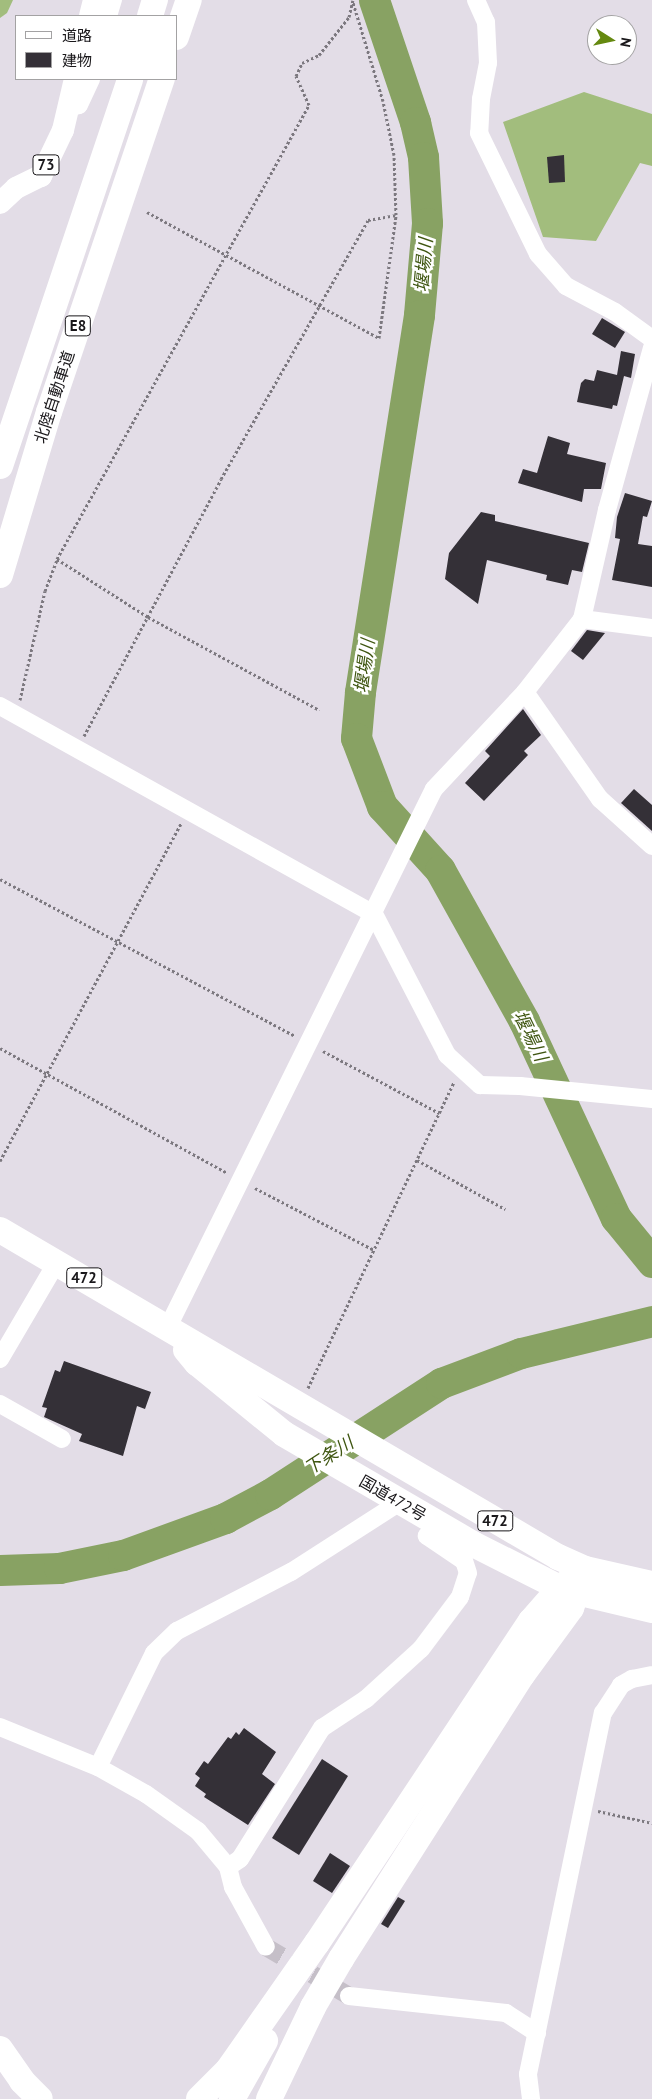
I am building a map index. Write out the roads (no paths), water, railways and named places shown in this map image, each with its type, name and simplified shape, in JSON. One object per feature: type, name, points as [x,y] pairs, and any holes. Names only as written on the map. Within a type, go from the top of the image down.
[{"type":"highway","points":[[150,15],[156,0]]},
{"type":"highway","points":[[178,31],[189,0]]},
{"type":"highway","name":"北陸自動車道","points":[[0,466],[130,80]]},
{"type":"highway","name":"北陸自動車道","points":[[0,575],[49,412],[162,80]]},
{"type":"highway","name":"国道472号","points":[[0,1230],[558,1558],[585,1569],[652,1584]]},
{"type":"highway","name":"国道472号","points":[[167,1329],[197,1363],[284,1434],[436,1523],[569,1591],[652,1610]]},
{"type":"highway","points":[[256,2099],[569,1591],[585,1569]]},
{"type":"highway","points":[[199,2099],[228,2070],[317,1943],[531,1621],[569,1591]]},
{"type":"highway","points":[[232,2099],[317,1943]]},
{"type":"highway","points":[[269,2099],[313,2007]]},
{"type":"highway","points":[[0,2049],[22,2081],[40,2099]]},
{"type":"main road","points":[[90,15],[94,0]]},
{"type":"main road","name":"73","points":[[0,203],[8,188],[41,176],[63,130],[74,80]]},
{"type":"street","points":[[108,15],[112,0]]},
{"type":"street","points":[[476,0],[486,22],[488,63],[481,99],[479,132],[534,246],[566,286],[615,312],[652,338]]},
{"type":"street","points":[[68,108],[78,105],[90,80]]},
{"type":"street","points":[[167,1329],[374,914],[388,876],[434,789],[525,692],[582,619],[607,510],[652,348]]},
{"type":"street","points":[[582,619],[652,628]]},
{"type":"street","points":[[525,692],[600,798],[652,846]]},
{"type":"street","points":[[0,706],[374,914],[447,1055],[480,1086],[520,1086],[651,1096]]},
{"type":"street","points":[[0,1359],[57,1262]]},
{"type":"street","points":[[0,1404],[62,1439]]},
{"type":"street","points":[[98,1766],[154,1653],[177,1631],[292,1572],[400,1502]]},
{"type":"street","points":[[228,1867],[240,1859],[322,1728],[366,1699],[420,1649],[460,1597],[468,1573],[464,1561],[427,1536],[436,1523]]},
{"type":"street","points":[[531,2099],[528,2074],[603,1713],[621,1685],[632,1679],[652,1675]]},
{"type":"street","points":[[0,1727],[98,1766],[146,1794],[198,1831],[228,1867],[233,1887],[266,1947]]},
{"type":"street","points":[[349,1996],[506,2013],[537,2033]]},
{"type":"waterway","name":"堰場川","points":[[374,0],[415,122],[423,157],[427,223],[419,315],[360,692],[356,738],[382,806],[440,870],[524,1021],[616,1218],[652,1262]]},
{"type":"waterway","name":"下条川","points":[[0,1570],[59,1568],[123,1555],[225,1518],[270,1494],[441,1383],[521,1353],[652,1321]]},
{"type":"tunnel","points":[[266,1947],[349,1996]]}]
